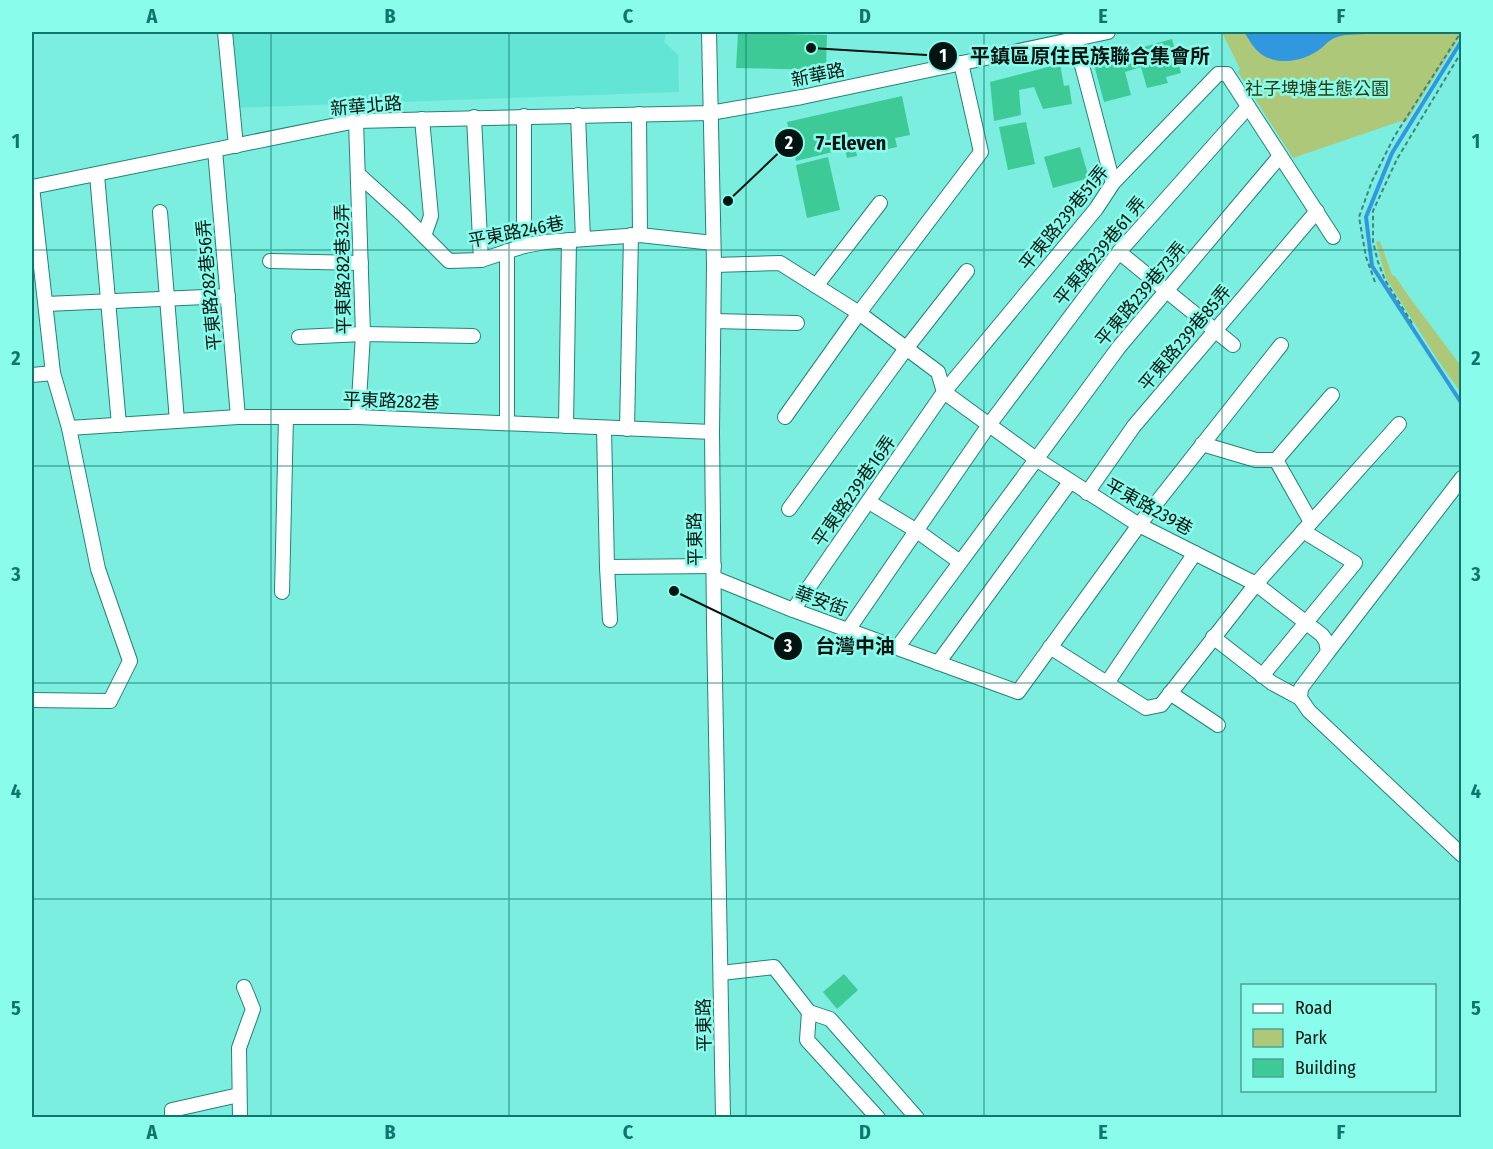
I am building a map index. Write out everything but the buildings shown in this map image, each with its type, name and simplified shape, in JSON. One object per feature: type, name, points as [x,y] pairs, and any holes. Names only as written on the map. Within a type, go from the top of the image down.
[{"type":"street","points":[[225,32],[236,146]]},
{"type":"street","name":"平東路","points":[[710,32],[714,265],[712,432],[723,1118]]},
{"type":"street","name":"新華路","points":[[710,113],[802,97],[1108,32]]},
{"type":"street","points":[[1075,39],[1113,183]]},
{"type":"street","points":[[785,417],[981,152],[961,63]]},
{"type":"street","name":"平東路239巷51弄","points":[[945,392],[1096,209],[1113,183],[1218,74],[1227,74],[1248,107]]},
{"type":"street","points":[[1248,107],[1334,237]]},
{"type":"street","name":"平東路239巷61 弄","points":[[848,630],[989,425],[1119,252],[1248,107]]},
{"type":"street","name":"新華北路","points":[[32,187],[356,121],[710,113]]},
{"type":"street","points":[[627,429],[639,114]]},
{"type":"street","points":[[566,426],[576,239],[578,115]]},
{"type":"street","points":[[524,116],[524,246]]},
{"type":"street","points":[[474,117],[481,260]]},
{"type":"street","points":[[422,119],[432,216],[424,236]]},
{"type":"street","name":"平東路282巷32弄","points":[[356,121],[363,333],[358,417]]},
{"type":"street","name":"平東路282巷56弄","points":[[215,150],[238,417]]},
{"type":"street","name":"平東路239巷73弄","points":[[897,648],[1119,347],[1280,156]]},
{"type":"street","points":[[97,175],[119,425]]},
{"type":"street","name":"平東路246巷","points":[[359,175],[449,261],[481,260],[524,246],[576,239],[635,235],[713,243]]},
{"type":"street","points":[[32,187],[53,373],[69,428],[98,569],[130,661],[110,701],[32,699]]},
{"type":"street","points":[[816,286],[880,203]]},
{"type":"street","name":"平東路239巷85弄","points":[[1087,493],[1134,426],[1317,211]]},
{"type":"street","points":[[160,212],[177,421]]},
{"type":"street","points":[[507,251],[507,423]]},
{"type":"street","points":[[1119,252],[1233,345]]},
{"type":"street","points":[[270,261],[361,263]]},
{"type":"street","name":"平東路239巷","points":[[714,265],[780,263],[859,314],[938,372],[945,392],[1035,459],[1139,525],[1256,584],[1322,635],[1328,652]]},
{"type":"street","points":[[789,509],[905,350],[967,271]]},
{"type":"street","points":[[46,304],[228,296]]},
{"type":"street","points":[[714,321],[796,323]]},
{"type":"street","points":[[299,337],[363,333],[473,336]]},
{"type":"street","points":[[1281,345],[1139,525],[1050,647],[1146,708],[1161,705],[1256,584],[1399,424]]},
{"type":"street","points":[[32,375],[53,373]]},
{"type":"street","name":"平東路239巷16弄","points":[[793,610],[945,392]]},
{"type":"street","points":[[1202,444],[1256,460],[1276,460],[1332,395]]},
{"type":"street","name":"平東路282巷","points":[[69,428],[238,417],[358,417],[712,432]]},
{"type":"street","points":[[282,592],[286,417]]},
{"type":"street","points":[[604,428],[610,620]]},
{"type":"street","points":[[1263,676],[1355,563],[1306,527],[1276,460]]},
{"type":"street","points":[[1300,698],[1301,688],[1461,478]]},
{"type":"street","points":[[938,663],[1070,482]]},
{"type":"street","points":[[869,502],[960,562]]},
{"type":"street","points":[[1107,683],[1195,553]]},
{"type":"street","points":[[607,567],[714,572]]},
{"type":"street","name":"華安街","points":[[714,572],[793,610],[1018,692],[1050,647]]},
{"type":"street","points":[[1213,637],[1263,676],[1300,698],[1309,711],[1461,855]]},
{"type":"street","points":[[1170,693],[1218,725]]},
{"type":"street","points":[[721,973],[774,967],[809,1012],[830,1018],[917,1118]]},
{"type":"street","points":[[240,1118],[239,1048],[253,1009],[244,987]]},
{"type":"street","points":[[809,1012],[807,1040],[878,1118]]},
{"type":"street","points":[[172,1118],[171,1110],[239,1095]]},
{"type":"path","points":[[1375,282],[1366,257],[1359,217],[1372,181],[1394,137],[1461,32]]},
{"type":"path","points":[[1412,323],[1385,280],[1378,262],[1373,242],[1374,211],[1397,159],[1461,51]]},
{"type":"shaded area","points":[[230,32],[666,32],[664,42],[678,55],[679,92],[230,108]]},
{"type":"green space","name":"社子埤塘生態公園","points":[[1222,32],[1461,32],[1462,34],[1406,122],[1401,121],[1293,158],[1238,72],[1240,69]]},
{"type":"green space","points":[[1380,241],[1392,275],[1461,366],[1461,393],[1386,278],[1376,242]]},
{"type":"water","points":[[1244,32],[1374,32],[1337,37],[1308,56],[1280,61],[1261,54]]},
{"type":"waterway","points":[[1462,40],[1392,153],[1366,217],[1372,266],[1462,404]]},
{"type":"place","name":"平鎮區原住民族聯合集會所","points":[[811,48]]},
{"type":"place","name":"7-Eleven","points":[[728,201]]},
{"type":"place","name":"台灣中油","points":[[674,591]]}]
